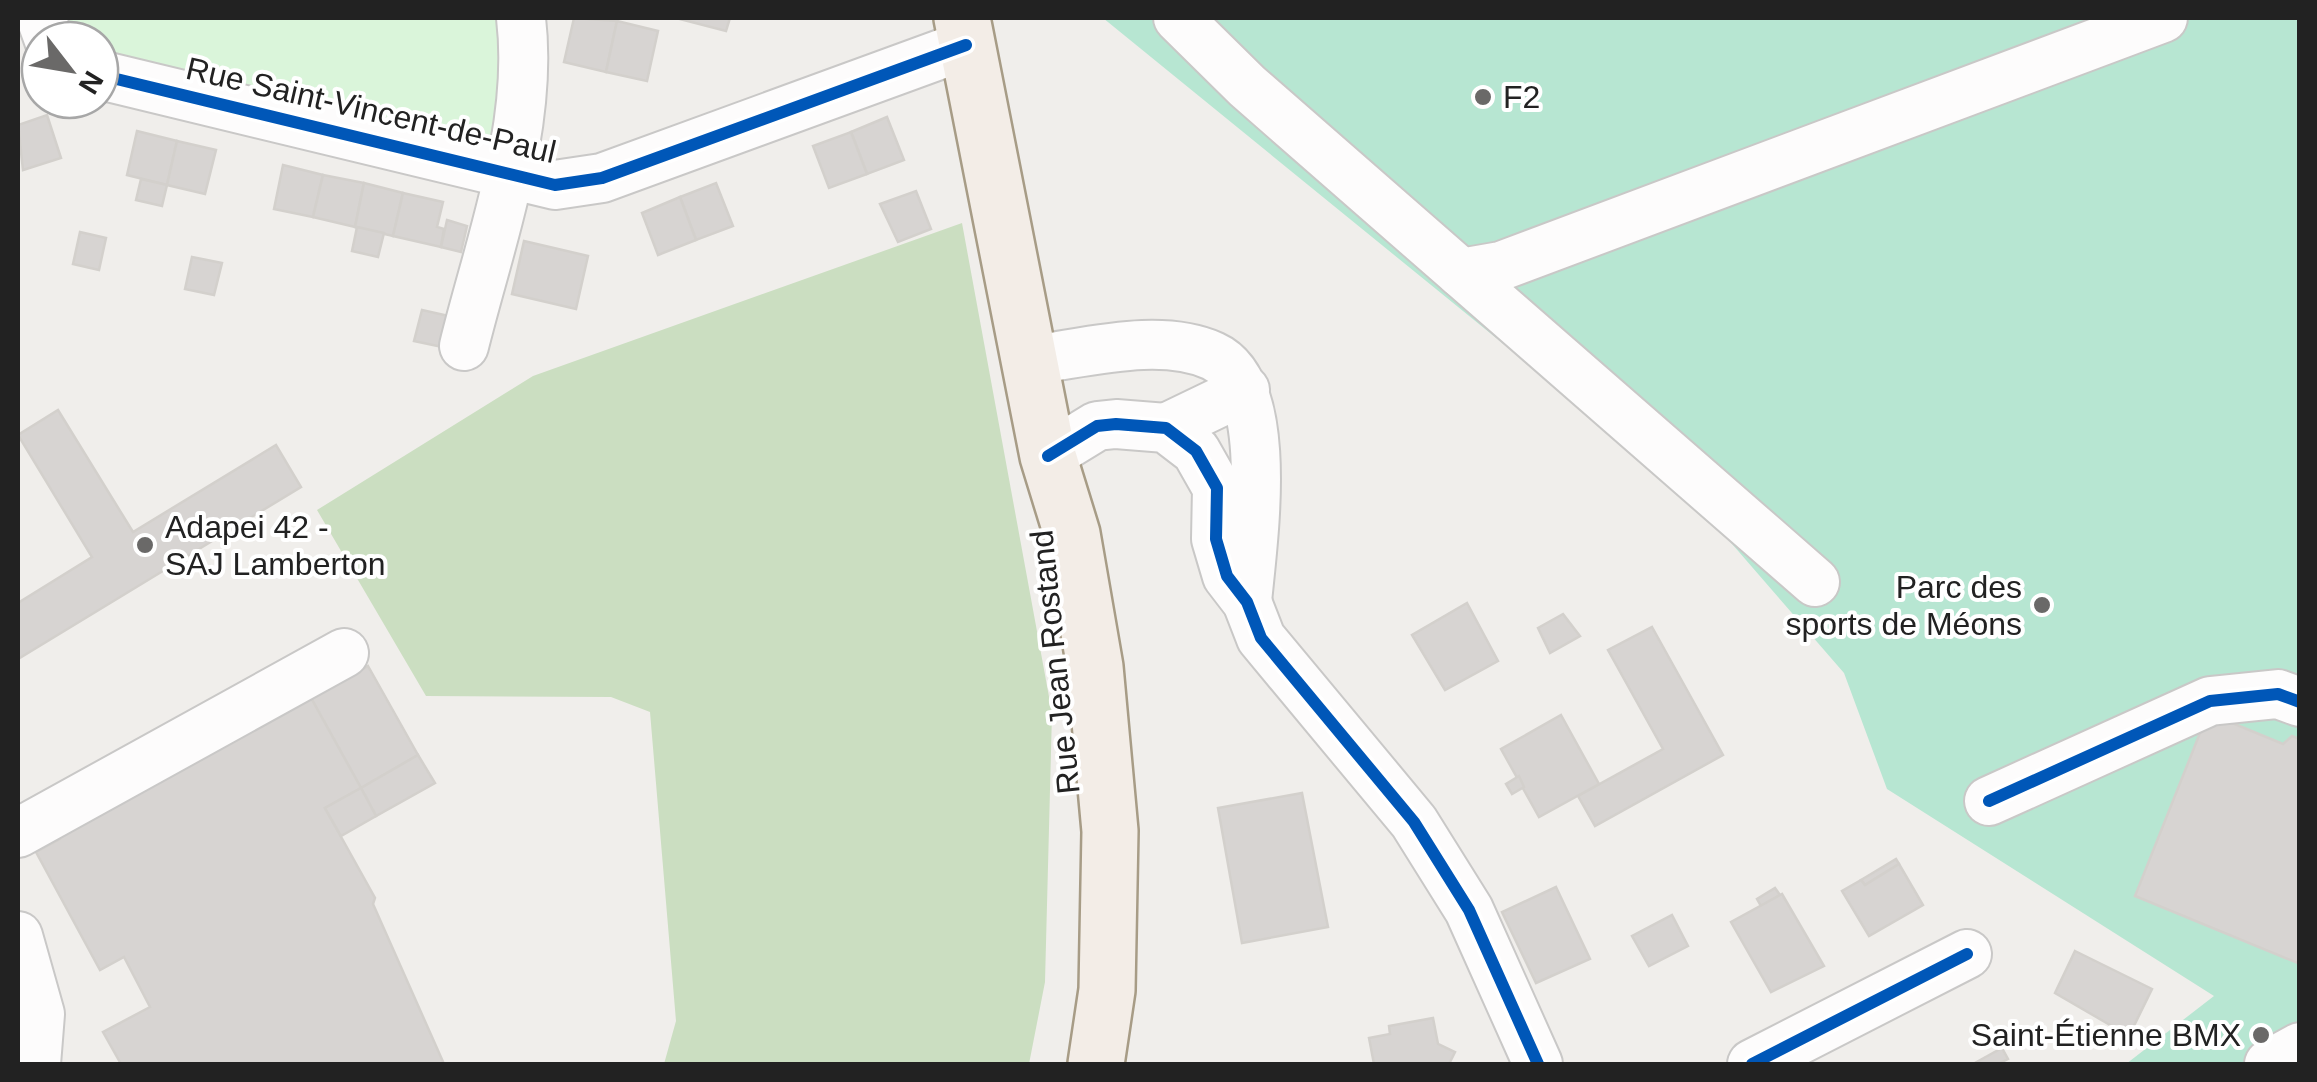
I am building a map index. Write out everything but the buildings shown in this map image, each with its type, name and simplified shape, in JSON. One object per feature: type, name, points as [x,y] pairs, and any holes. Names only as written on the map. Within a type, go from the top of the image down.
[{"type":"main road","points":[[964,31],[1048,456]]},
{"type":"main road","name":"Rue Jean Rostand","points":[[1048,456],[1036,528],[1060,678],[1078,926],[1064,1064]]},
{"type":"main road","name":"Rue Jean Rostand","points":[[1048,456],[1071,527],[1090,632],[1110,831],[1107,990],[1096,1064]]},
{"type":"street","points":[[464,346],[518,124],[525,52],[521,18]]},
{"type":"street","points":[[1178,18],[1247,86],[1815,582]]},
{"type":"street","points":[[1461,273],[1501,266],[2163,18]]},
{"type":"street","name":"Rue Saint-Vincent-de-Paul","points":[[120,80],[507,170],[556,185],[602,178],[964,31]]},
{"type":"street","points":[[1031,360],[1165,346],[1215,356],[1245,390],[1256,460],[1246,602]]},
{"type":"street","points":[[1048,456],[1098,426],[1166,428],[1245,390]]},
{"type":"street","points":[[1166,428],[1196,451],[1216,488],[1216,538],[1227,576],[1246,602],[1261,638],[1414,822],[1469,910],[1538,1064]]},
{"type":"street","points":[[18,832],[344,654]]},
{"type":"street","points":[[1990,800],[2210,701],[2278,694],[2300,702]]},
{"type":"street","points":[[18,936],[40,1014],[36,1064]]},
{"type":"street","points":[[1752,1064],[1967,954]]},
{"type":"street","points":[[2269,1064],[2300,1047]]},
{"type":"green space","points":[[506,18],[495,134],[479,150],[120,68],[120,20],[49,20]]},
{"type":"green space","name":"Parc des sports de Méons","points":[[1103,18],[2299,18],[2299,1064],[2126,1064],[2214,996],[1887,789],[1844,673],[1726,537],[1560,390]]},
{"type":"green space","points":[[962,223],[1052,713],[1045,982],[1029,1064],[664,1064],[676,1021],[650,712],[611,697],[426,696],[317,510],[533,376]]},
{"type":"cycle path","points":[[120,80],[555,185],[602,178],[966,45]]},
{"type":"cycle path","points":[[1048,456],[1097,426],[1116,424],[1166,428],[1196,451],[1217,488],[1216,539],[1227,576],[1247,602],[1261,638],[1414,822],[1469,910],[1538,1064]]},
{"type":"cycle path","points":[[1989,801],[2210,701],[2278,694],[2300,702]]},
{"type":"cycle path","points":[[1752,1064],[1967,954]]},
{"type":"place","name":"F2","points":[[1483,97]]},
{"type":"place","name":"Adapei 42 - SAJ Lamberton","points":[[145,545]]},
{"type":"place","name":"Parc des sports de Méons","points":[[2042,605]]},
{"type":"place","name":"Saint-Étienne BMX","points":[[2261,1035]]}]
